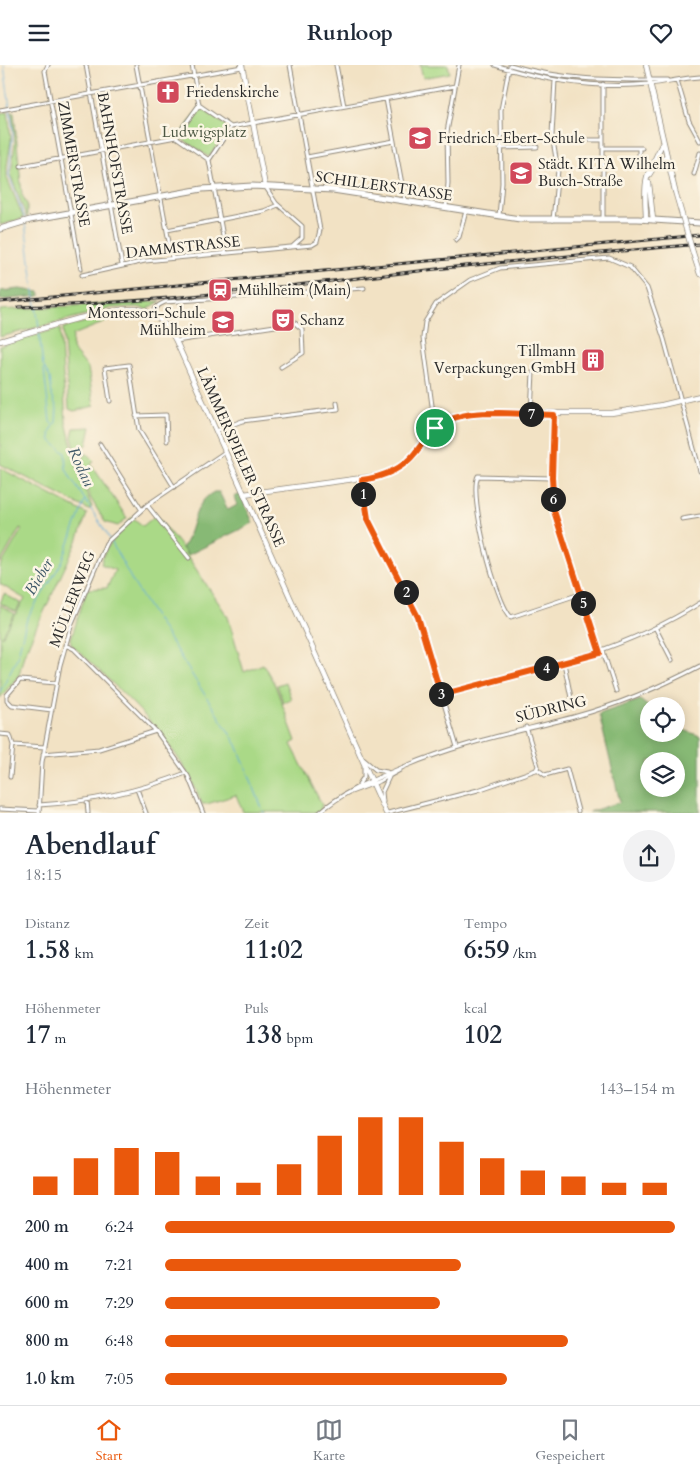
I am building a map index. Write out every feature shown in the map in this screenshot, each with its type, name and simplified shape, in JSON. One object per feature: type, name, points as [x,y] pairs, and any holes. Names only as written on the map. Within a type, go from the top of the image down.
[{"type":"main road","points":[[647,65],[662,142],[700,274]]},
{"type":"main road","points":[[242,66],[265,186]]},
{"type":"main road","points":[[646,220],[646,177],[658,155],[662,142]]},
{"type":"main road","points":[[653,162],[667,159]]},
{"type":"main road","points":[[653,220],[649,180],[653,168],[667,159]]},
{"type":"main road","points":[[653,168],[662,168],[671,176]]},
{"type":"main road","name":"SCHILLERSTRASSE","points":[[0,229],[26,221],[214,187],[265,186],[312,188],[405,200],[498,217],[553,221],[603,219],[700,223]]},
{"type":"main road","points":[[0,341],[123,309],[136,309],[151,314]]},
{"type":"main road","name":"LÄMMERSPIELER STRASSE","points":[[151,314],[167,327],[176,341],[387,813]]},
{"type":"main road","points":[[244,494],[362,480],[383,475],[402,465],[435,428],[447,421],[468,415],[554,415],[625,411],[700,396]]},
{"type":"street","name":"ZIMMERSTRASSE","points":[[48,65],[45,71],[81,269]]},
{"type":"street","name":"BAHNHOFSTRASSE","points":[[86,65],[122,265]]},
{"type":"street","points":[[136,65],[172,258]]},
{"type":"street","points":[[21,166],[176,137],[199,105],[192,65]]},
{"type":"street","points":[[290,65],[312,188]]},
{"type":"street","points":[[336,65],[344,107]]},
{"type":"street","points":[[446,207],[448,178],[447,133],[459,65]]},
{"type":"street","points":[[495,65],[509,66],[556,79],[603,83],[677,80],[700,77]]},
{"type":"street","points":[[2,110],[242,66]]},
{"type":"street","points":[[498,217],[502,183],[500,148],[501,105],[509,66]]},
{"type":"street","points":[[553,221],[558,169],[552,140],[556,79]]},
{"type":"street","points":[[677,80],[689,121],[700,141]]},
{"type":"street","points":[[603,83],[603,219]]},
{"type":"street","points":[[199,105],[231,127],[454,86]]},
{"type":"street","points":[[386,99],[405,200]]},
{"type":"street","points":[[226,253],[209,160],[231,127]]},
{"type":"street","points":[[176,137],[209,160]]},
{"type":"street","points":[[569,140],[602,140]]},
{"type":"street","points":[[307,157],[394,141]]},
{"type":"street","points":[[467,143],[500,142]]},
{"type":"street","points":[[500,148],[538,147]]},
{"type":"street","points":[[603,148],[640,148],[639,169]]},
{"type":"street","points":[[694,174],[700,153]]},
{"type":"street","points":[[265,186],[278,205],[295,217],[302,228],[300,240],[288,247]]},
{"type":"street","name":"DAMMSTRASSE","points":[[82,275],[122,265],[172,258],[314,244],[320,238],[312,188]]},
{"type":"street","points":[[167,230],[267,210],[278,205]]},
{"type":"street","points":[[456,240],[459,237],[466,211]]},
{"type":"street","points":[[435,428],[423,338],[429,314],[439,301],[470,281],[490,271],[510,267],[602,258],[614,260],[630,267],[640,277],[649,292],[700,471]]},
{"type":"street","points":[[151,314],[159,305],[167,302],[364,288]]},
{"type":"street","points":[[176,341],[296,323],[302,329],[303,353],[281,367]]},
{"type":"street","points":[[110,401],[106,368],[129,365],[136,416],[144,439],[174,487]]},
{"type":"street","points":[[531,414],[533,371]]},
{"type":"street","points":[[216,431],[242,421],[338,409],[337,403]]},
{"type":"street","points":[[136,416],[166,415],[167,441]]},
{"type":"street","points":[[554,415],[552,477],[557,521],[580,594],[616,691]]},
{"type":"street","points":[[100,444],[141,509]]},
{"type":"street","name":"MÜLLERWEG","points":[[39,812],[43,754],[65,645],[89,580],[109,541],[141,509],[226,452]]},
{"type":"street","points":[[552,477],[478,476],[476,481],[477,510],[482,540],[511,617],[580,594]]},
{"type":"street","points":[[362,480],[368,519],[418,617],[458,747]]},
{"type":"street","points":[[147,505],[189,558]]},
{"type":"street","points":[[682,519],[700,516]]},
{"type":"street","points":[[441,695],[601,652],[656,629],[700,603]]},
{"type":"street","points":[[656,629],[672,661]]},
{"type":"street","points":[[65,645],[72,647],[81,655],[156,731],[186,773],[203,813]]},
{"type":"street","points":[[564,663],[571,698]]},
{"type":"street","name":"SÜDRING","points":[[373,781],[458,747],[526,727],[582,714],[628,699],[700,666]]},
{"type":"street","points":[[52,711],[12,705],[7,700],[7,695],[18,681],[23,679],[56,683]]},
{"type":"street","points":[[526,727],[538,769],[545,775],[567,769],[578,811]]},
{"type":"street","points":[[43,754],[100,749],[156,731]]},
{"type":"street","points":[[0,734],[10,735],[13,745],[10,777]]},
{"type":"street","points":[[13,745],[45,747]]},
{"type":"street","points":[[363,759],[376,770],[391,773],[382,792],[383,805]]},
{"type":"street","points":[[357,786],[364,777],[363,759]]},
{"type":"street","points":[[387,813],[478,790],[538,769]]},
{"type":"street","points":[[39,805],[87,800],[137,789],[186,773]]},
{"type":"street","points":[[319,813],[357,786],[373,781]]},
{"type":"street","points":[[345,794],[373,781]]},
{"type":"street","points":[[137,789],[146,813]]},
{"type":"street","points":[[87,800],[88,813]]},
{"type":"street","points":[[0,809],[39,812]]},
{"type":"green space","points":[[420,65],[448,65],[450,73],[423,78]]},
{"type":"green space","name":"Ludwigsplatz","points":[[200,107],[229,128],[209,157],[179,137]]},
{"type":"green space","points":[[12,111],[14,112],[22,195],[27,204],[27,218],[11,176],[15,142]]},
{"type":"green space","points":[[8,112],[11,140],[7,178],[23,217],[22,219],[0,225],[0,113]]},
{"type":"green space","points":[[20,289],[40,292],[40,296],[0,300],[0,291]]},
{"type":"green space","points":[[161,301],[149,308],[150,310],[138,307],[112,308],[0,337],[0,310]]},
{"type":"green space","points":[[119,313],[120,316],[73,335],[72,349],[88,368],[94,406],[74,411],[69,409],[63,328]]},
{"type":"green space","points":[[60,328],[66,422],[78,470],[92,507],[89,510],[0,464],[0,346]]},
{"type":"green space","points":[[91,427],[87,445],[75,449],[72,437],[74,428]]},
{"type":"green space","points":[[86,453],[94,461],[91,464],[127,518],[118,526],[105,522],[90,497],[79,465]]},
{"type":"green space","points":[[0,468],[87,514],[76,544],[24,654],[19,675],[0,698],[0,605],[15,614],[2,637],[25,599],[0,584],[0,567],[22,529],[20,528],[0,563]]},
{"type":"green space","points":[[214,492],[219,492],[228,510],[237,505],[234,497],[241,494],[253,523],[188,555],[182,548],[202,503]]},
{"type":"green space","points":[[156,515],[182,548],[228,617],[244,672],[263,664],[275,685],[296,741],[291,744],[322,805],[320,812],[243,812],[236,795],[202,804],[191,780],[163,737],[128,698],[71,644],[87,589],[107,588],[115,570],[101,564],[106,549],[132,517],[143,526]]},
{"type":"green space","points":[[4,594],[21,603],[16,612],[0,603]]},
{"type":"green space","points":[[285,682],[291,699],[283,702],[277,685]]},
{"type":"green space","points":[[640,700],[640,742],[685,742],[685,730],[700,736],[700,812],[589,812],[620,802],[599,714]]},
{"type":"waterway","name":"Rodau","points":[[4,65],[13,131],[9,175],[25,219]]},
{"type":"waterway","name":"Rodau","points":[[25,223],[39,328]]},
{"type":"waterway","name":"Rodau","points":[[39,332],[43,365],[50,378],[52,396],[57,408],[56,422],[50,433],[51,441],[65,453],[66,469],[71,478],[107,534],[134,584],[237,745],[264,813]]},
{"type":"waterway","points":[[44,369],[50,422],[53,425]]},
{"type":"waterway","name":"Bieber","points":[[0,692],[17,658],[27,619],[62,562],[85,500]]},
{"type":"railway","points":[[0,302],[700,235]]},
{"type":"railway","points":[[18,307],[183,297],[455,267],[700,244]]},
{"type":"place","name":"Friedenskirche","points":[[168,92]]},
{"type":"place","name":"Friedrich-Ebert-Schule","points":[[420,138]]},
{"type":"place","name":"Städt. KITA Wilhelm Busch-Straße","points":[[521,173]]},
{"type":"place","name":"Mühlheim (Main)","points":[[220,290]]},
{"type":"place","name":"Schanz","points":[[283,320]]},
{"type":"place","name":"Montessori-Schule Mühlheim","points":[[223,322]]},
{"type":"place","name":"Tillmann Verpackungen GmbH","points":[[593,360]]},
{"type":"route","points":[[500,413],[554,415],[552,492],[554,511],[600,653],[441,695],[418,617],[408,595],[380,547],[368,519],[365,510],[362,480],[383,475],[402,465],[410,459],[435,428],[447,421],[468,415],[500,413]]}]
